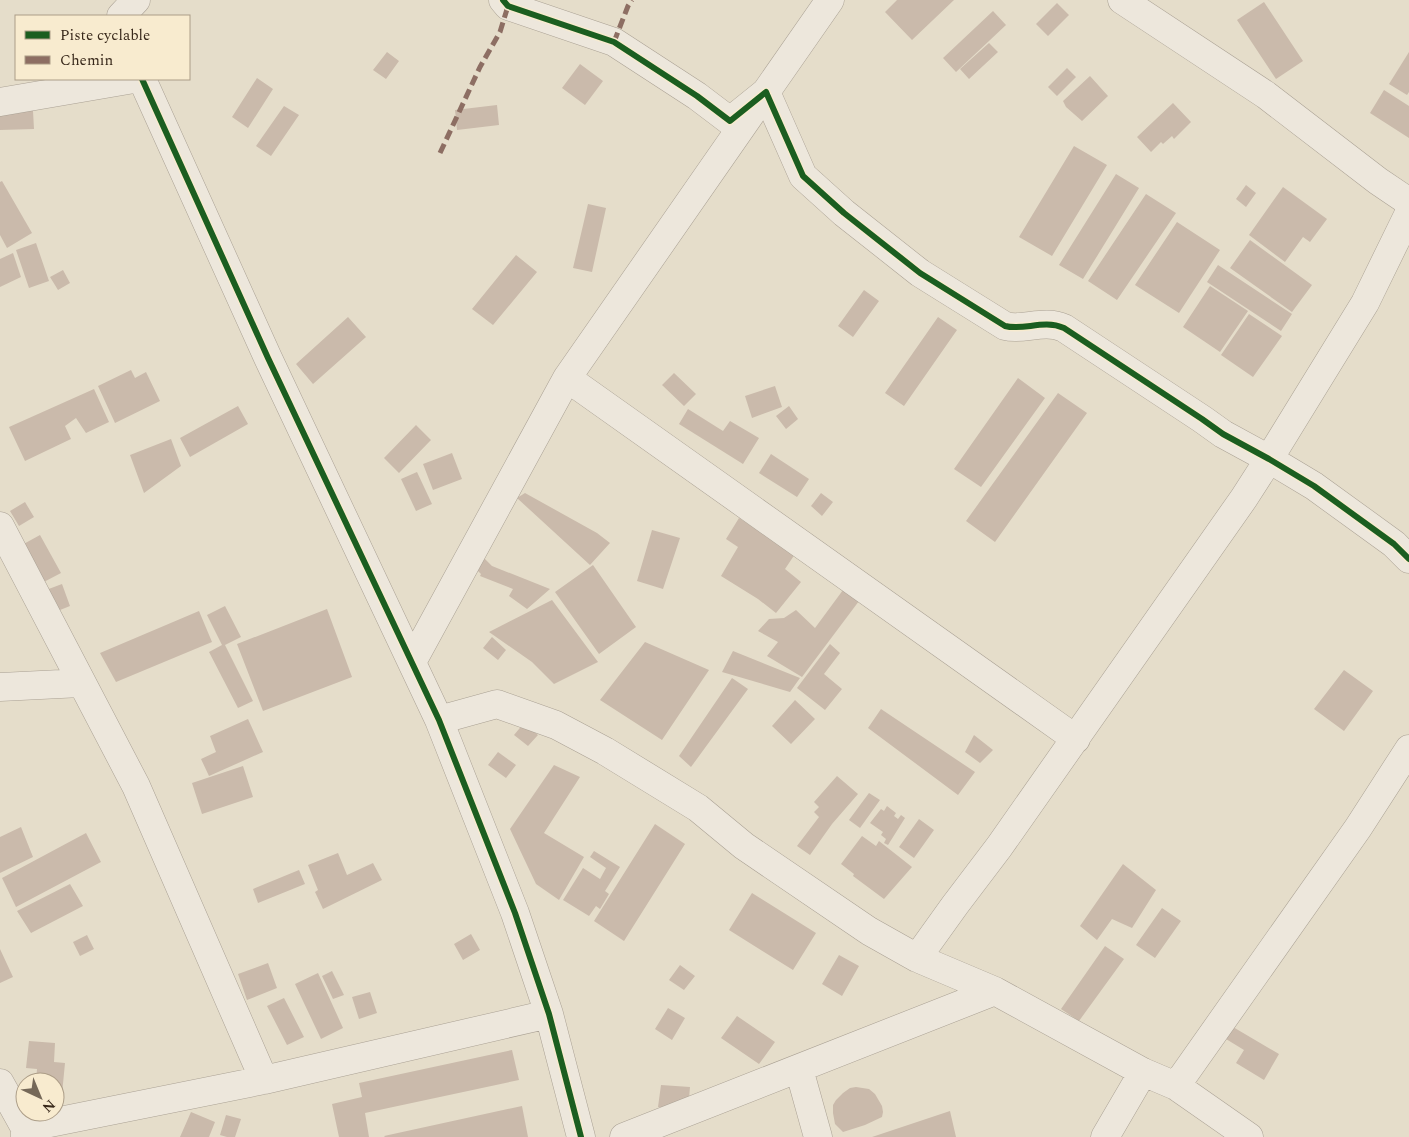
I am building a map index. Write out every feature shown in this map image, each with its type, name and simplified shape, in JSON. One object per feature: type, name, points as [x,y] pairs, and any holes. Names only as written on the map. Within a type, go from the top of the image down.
[{"type":"street","points":[[114,0],[120,15]]},
{"type":"street","points":[[121,15],[136,0]]},
{"type":"street","points":[[503,0],[508,6],[614,42],[697,96],[730,121],[766,92]]},
{"type":"street","points":[[412,662],[568,378],[830,0]]},
{"type":"street","points":[[1122,0],[1266,94],[1362,169],[1409,202]]},
{"type":"street","points":[[0,102],[128,80]]},
{"type":"street","points":[[142,80],[268,358],[439,720],[515,913],[549,1014],[581,1137]]},
{"type":"street","points":[[766,92],[803,176],[844,213],[920,273],[1005,326],[1054,324],[1064,328],[1223,434],[1314,486],[1394,544],[1409,559]]},
{"type":"street","points":[[917,958],[1076,739],[1218,536],[1269,459],[1365,303],[1409,213]]},
{"type":"street","points":[[568,378],[1076,739]]},
{"type":"street","points":[[0,526],[136,786],[264,1080]]},
{"type":"street","points":[[0,687],[81,683]]},
{"type":"street","points":[[439,720],[497,704],[556,725],[605,751],[698,808],[744,846],[869,931],[917,958],[995,991],[1143,1072],[1176,1086],[1249,1137]]},
{"type":"street","points":[[1176,1086],[1352,836],[1409,750]]},
{"type":"street","points":[[624,1137],[995,991]]},
{"type":"street","points":[[0,1083],[25,1132],[264,1080],[549,1014]]},
{"type":"street","points":[[799,1068],[818,1137]]},
{"type":"street","points":[[1105,1137],[1143,1072]]},
{"type":"building","points":[[897,0],[954,0],[912,40],[885,12]]},
{"type":"building","points":[[1264,2],[1303,61],[1276,79],[1237,20]]},
{"type":"building","points":[[1057,3],[1069,15],[1048,36],[1036,24]]},
{"type":"building","points":[[993,11],[1006,25],[956,72],[943,58]]},
{"type":"building","points":[[989,43],[998,52],[969,79],[960,69]]},
{"type":"building","points":[[387,52],[399,61],[386,79],[373,70]]},
{"type":"building","points":[[1409,52],[1409,92],[1407,95],[1389,84]]},
{"type":"building","points":[[580,64],[603,81],[585,105],[562,88]]},
{"type":"building","points":[[1067,68],[1076,77],[1057,96],[1048,87]]},
{"type":"building","points":[[1090,76],[1108,96],[1082,121],[1066,107],[1063,101]]},
{"type":"building","points":[[257,78],[273,89],[248,128],[232,117]]},
{"type":"building","points":[[1384,90],[1409,106],[1409,138],[1370,113]]},
{"type":"building","points":[[1173,103],[1191,122],[1174,139],[1172,136],[1163,144],[1161,142],[1151,152],[1137,137]]},
{"type":"building","points":[[497,105],[499,125],[457,130],[455,110]]},
{"type":"building","points":[[284,106],[299,115],[271,156],[256,146]]},
{"type":"building","points":[[33,111],[34,129],[0,130],[0,112]]},
{"type":"building","points":[[1074,146],[1107,165],[1052,256],[1019,237]]},
{"type":"building","points":[[1116,174],[1139,188],[1083,279],[1059,265]]},
{"type":"building","points":[[2,181],[32,233],[7,248],[0,235],[0,182]]},
{"type":"building","points":[[1246,185],[1256,193],[1246,207],[1236,199]]},
{"type":"building","points":[[1283,187],[1327,219],[1310,242],[1303,237],[1285,262],[1249,235]]},
{"type":"building","points":[[1146,194],[1176,213],[1117,300],[1088,281]]},
{"type":"building","points":[[588,204],[606,208],[592,272],[573,268]]},
{"type":"building","points":[[1177,222],[1220,250],[1179,313],[1135,285]]},
{"type":"building","points":[[1250,240],[1312,285],[1292,312],[1230,268]]},
{"type":"building","points":[[36,243],[49,281],[29,288],[16,250]]},
{"type":"building","points":[[13,253],[21,277],[0,287],[0,259]]},
{"type":"building","points":[[516,255],[537,272],[493,325],[472,309]]},
{"type":"building","points":[[1218,265],[1292,314],[1281,331],[1207,282]]},
{"type":"building","points":[[63,270],[70,283],[58,290],[50,277]]},
{"type":"building","points":[[1210,286],[1248,311],[1220,352],[1183,327]]},
{"type":"building","points":[[864,290],[879,301],[853,337],[838,326]]},
{"type":"building","points":[[1249,314],[1282,336],[1253,377],[1221,355]]},
{"type":"building","points":[[348,317],[366,337],[313,384],[296,364]]},
{"type":"building","points":[[938,317],[957,330],[904,406],[885,393]]},
{"type":"building","points":[[131,370],[135,378],[146,372],[160,401],[115,423],[98,386]]},
{"type":"building","points":[[674,373],[696,394],[684,406],[662,385]]},
{"type":"building","points":[[1018,378],[1045,398],[981,487],[954,469]]},
{"type":"building","points":[[775,386],[782,407],[752,418],[745,396]]},
{"type":"building","points":[[94,389],[109,422],[86,433],[76,418],[65,426],[71,439],[25,461],[9,427]]},
{"type":"building","points":[[1058,393],[1087,413],[995,542],[966,521]]},
{"type":"building","points":[[238,406],[248,424],[190,457],[180,438]]},
{"type":"building","points":[[789,406],[798,419],[786,429],[776,416]]},
{"type":"building","points":[[688,409],[723,431],[730,421],[759,438],[743,464],[679,424]]},
{"type":"building","points":[[416,425],[431,440],[399,473],[384,458]]},
{"type":"building","points":[[171,439],[181,466],[144,493],[130,455]]},
{"type":"building","points":[[452,453],[462,479],[433,490],[423,464]]},
{"type":"building","points":[[771,454],[809,479],[797,497],[759,473]]},
{"type":"building","points":[[417,472],[432,504],[416,511],[401,479]]},
{"type":"building","points":[[525,493],[597,533],[610,543],[590,565],[517,498]]},
{"type":"building","points":[[821,493],[833,502],[822,516],[811,506]]},
{"type":"building","points":[[25,502],[34,517],[19,526],[10,511]]},
{"type":"building","points":[[739,518],[795,554],[785,569],[801,582],[776,613],[758,599],[721,576],[738,547],[726,539]]},
{"type":"building","points":[[652,530],[680,538],[663,589],[637,581]]},
{"type":"building","points":[[40,535],[61,573],[40,584],[20,546]]},
{"type":"building","points":[[483,557],[492,566],[550,589],[527,609],[509,596],[513,589],[480,576],[481,574],[474,567]]},
{"type":"building","points":[[593,565],[636,627],[599,654],[555,592]]},
{"type":"building","points":[[62,584],[70,606],[55,612],[46,590]]},
{"type":"building","points":[[843,590],[859,601],[802,677],[767,656],[778,642],[758,631],[769,619],[784,618],[796,610],[815,628]]},
{"type":"building","points":[[552,600],[598,662],[554,684],[532,662],[489,632]]},
{"type":"building","points":[[225,606],[241,637],[225,645],[253,701],[238,708],[209,652],[222,645],[207,615]]},
{"type":"building","points":[[327,609],[352,677],[263,711],[237,644]]},
{"type":"building","points":[[199,611],[212,642],[116,682],[100,653]]},
{"type":"building","points":[[492,637],[506,650],[498,660],[483,648]]},
{"type":"building","points":[[645,642],[709,670],[662,740],[600,700]]},
{"type":"building","points":[[830,644],[840,653],[824,674],[842,689],[825,710],[797,688]]},
{"type":"building","points":[[733,651],[800,678],[790,692],[722,672]]},
{"type":"building","points":[[1344,670],[1373,691],[1344,731],[1314,709]]},
{"type":"building","points":[[732,678],[748,689],[691,767],[679,756]]},
{"type":"building","points":[[795,700],[815,719],[791,744],[772,726]]},
{"type":"building","points":[[881,709],[975,772],[958,795],[868,728]]},
{"type":"building","points":[[248,719],[263,752],[209,776],[201,759],[216,752],[210,736]]},
{"type":"building","points":[[524,723],[538,735],[528,746],[514,735]]},
{"type":"building","points":[[974,735],[993,750],[980,763],[965,752]]},
{"type":"building","points":[[498,752],[516,765],[506,778],[488,765]]},
{"type":"building","points":[[554,765],[580,777],[544,833],[584,857],[559,900],[536,884],[510,829]]},
{"type":"building","points":[[243,766],[253,797],[202,814],[192,783]]},
{"type":"building","points":[[837,776],[858,794],[832,824],[810,855],[797,846],[819,817],[814,812],[819,807],[814,802]]},
{"type":"building","points":[[869,793],[880,800],[860,828],[849,820]]},
{"type":"building","points":[[887,806],[896,813],[894,816],[898,819],[901,815],[905,818],[888,845],[884,843],[886,839],[881,835],[883,832],[870,823],[881,809],[884,811]]},
{"type":"building","points":[[919,819],[934,830],[914,858],[899,847]]},
{"type":"building","points":[[655,824],[685,844],[624,941],[594,921]]},
{"type":"building","points":[[21,827],[33,857],[0,873],[0,837]]},
{"type":"building","points":[[86,833],[101,862],[16,907],[2,878]]},
{"type":"building","points":[[862,836],[876,846],[879,841],[912,867],[884,899],[853,876],[854,874],[841,864]]},
{"type":"building","points":[[594,851],[620,867],[605,891],[609,894],[600,909],[596,906],[589,916],[563,900],[583,868],[600,879],[606,868],[590,857]]},
{"type":"building","points":[[338,853],[347,875],[373,863],[382,880],[323,909],[315,892],[318,890],[308,865]]},
{"type":"building","points":[[1123,864],[1156,890],[1132,928],[1112,919],[1097,940],[1080,926]]},
{"type":"building","points":[[299,870],[305,884],[258,903],[253,889]]},
{"type":"building","points":[[70,884],[83,906],[31,933],[17,911]]},
{"type":"building","points":[[752,893],[816,933],[793,970],[729,930]]},
{"type":"building","points":[[1162,908],[1181,921],[1155,958],[1136,945]]},
{"type":"building","points":[[471,934],[480,950],[463,960],[454,944]]},
{"type":"building","points":[[87,935],[94,949],[80,956],[73,942]]},
{"type":"building","points":[[1105,946],[1124,959],[1079,1021],[1061,1009]]},
{"type":"building","points":[[0,949],[13,977],[0,983]]},
{"type":"building","points":[[839,955],[859,966],[842,996],[822,984]]},
{"type":"building","points":[[268,963],[277,988],[247,1000],[238,974]]},
{"type":"building","points":[[680,965],[695,976],[684,990],[669,980]]},
{"type":"building","points":[[332,971],[344,995],[333,999],[322,976]]},
{"type":"building","points":[[318,973],[343,1028],[321,1039],[295,984]]},
{"type":"building","points":[[370,992],[377,1013],[359,1019],[352,997]]},
{"type":"building","points":[[284,998],[304,1037],[287,1045],[267,1006]]},
{"type":"building","points":[[668,1008],[685,1018],[672,1040],[655,1029]]},
{"type":"building","points":[[737,1016],[775,1042],[759,1064],[721,1038]]},
{"type":"building","points":[[1233,1027],[1279,1054],[1264,1080],[1236,1063],[1244,1050],[1226,1039]]},
{"type":"building","points":[[29,1041],[55,1043],[54,1062],[65,1063],[64,1072],[37,1072],[37,1069],[26,1068]]},
{"type":"building","points":[[512,1050],[519,1080],[365,1113],[369,1137],[339,1137],[332,1104],[362,1097],[359,1083]]},
{"type":"building","points":[[661,1085],[690,1087],[688,1110],[658,1107]]},
{"type":"building","points":[[850,1088],[869,1089],[875,1094],[882,1106],[882,1117],[843,1132],[835,1124],[833,1105],[843,1093]]},
{"type":"building","points":[[522,1106],[528,1137],[384,1136]]},
{"type":"building","points":[[950,1111],[956,1137],[872,1137]]},
{"type":"building","points":[[191,1112],[215,1122],[209,1137],[180,1137]]},
{"type":"building","points":[[226,1115],[241,1119],[235,1137],[220,1135]]},
{"type":"marked path","points":[[614,42],[632,0]]},
{"type":"marked path","points":[[440,153],[480,67],[500,32],[508,6]]},
{"type":"cycle path","points":[[503,0],[508,6],[614,42],[697,96],[730,121],[766,92],[803,176],[844,213],[920,273],[1005,326],[1049,325],[1064,328],[1223,434],[1314,486],[1394,544],[1409,559]]},
{"type":"cycle path","points":[[142,80],[268,358],[439,720],[515,913],[549,1014],[581,1137]]}]
